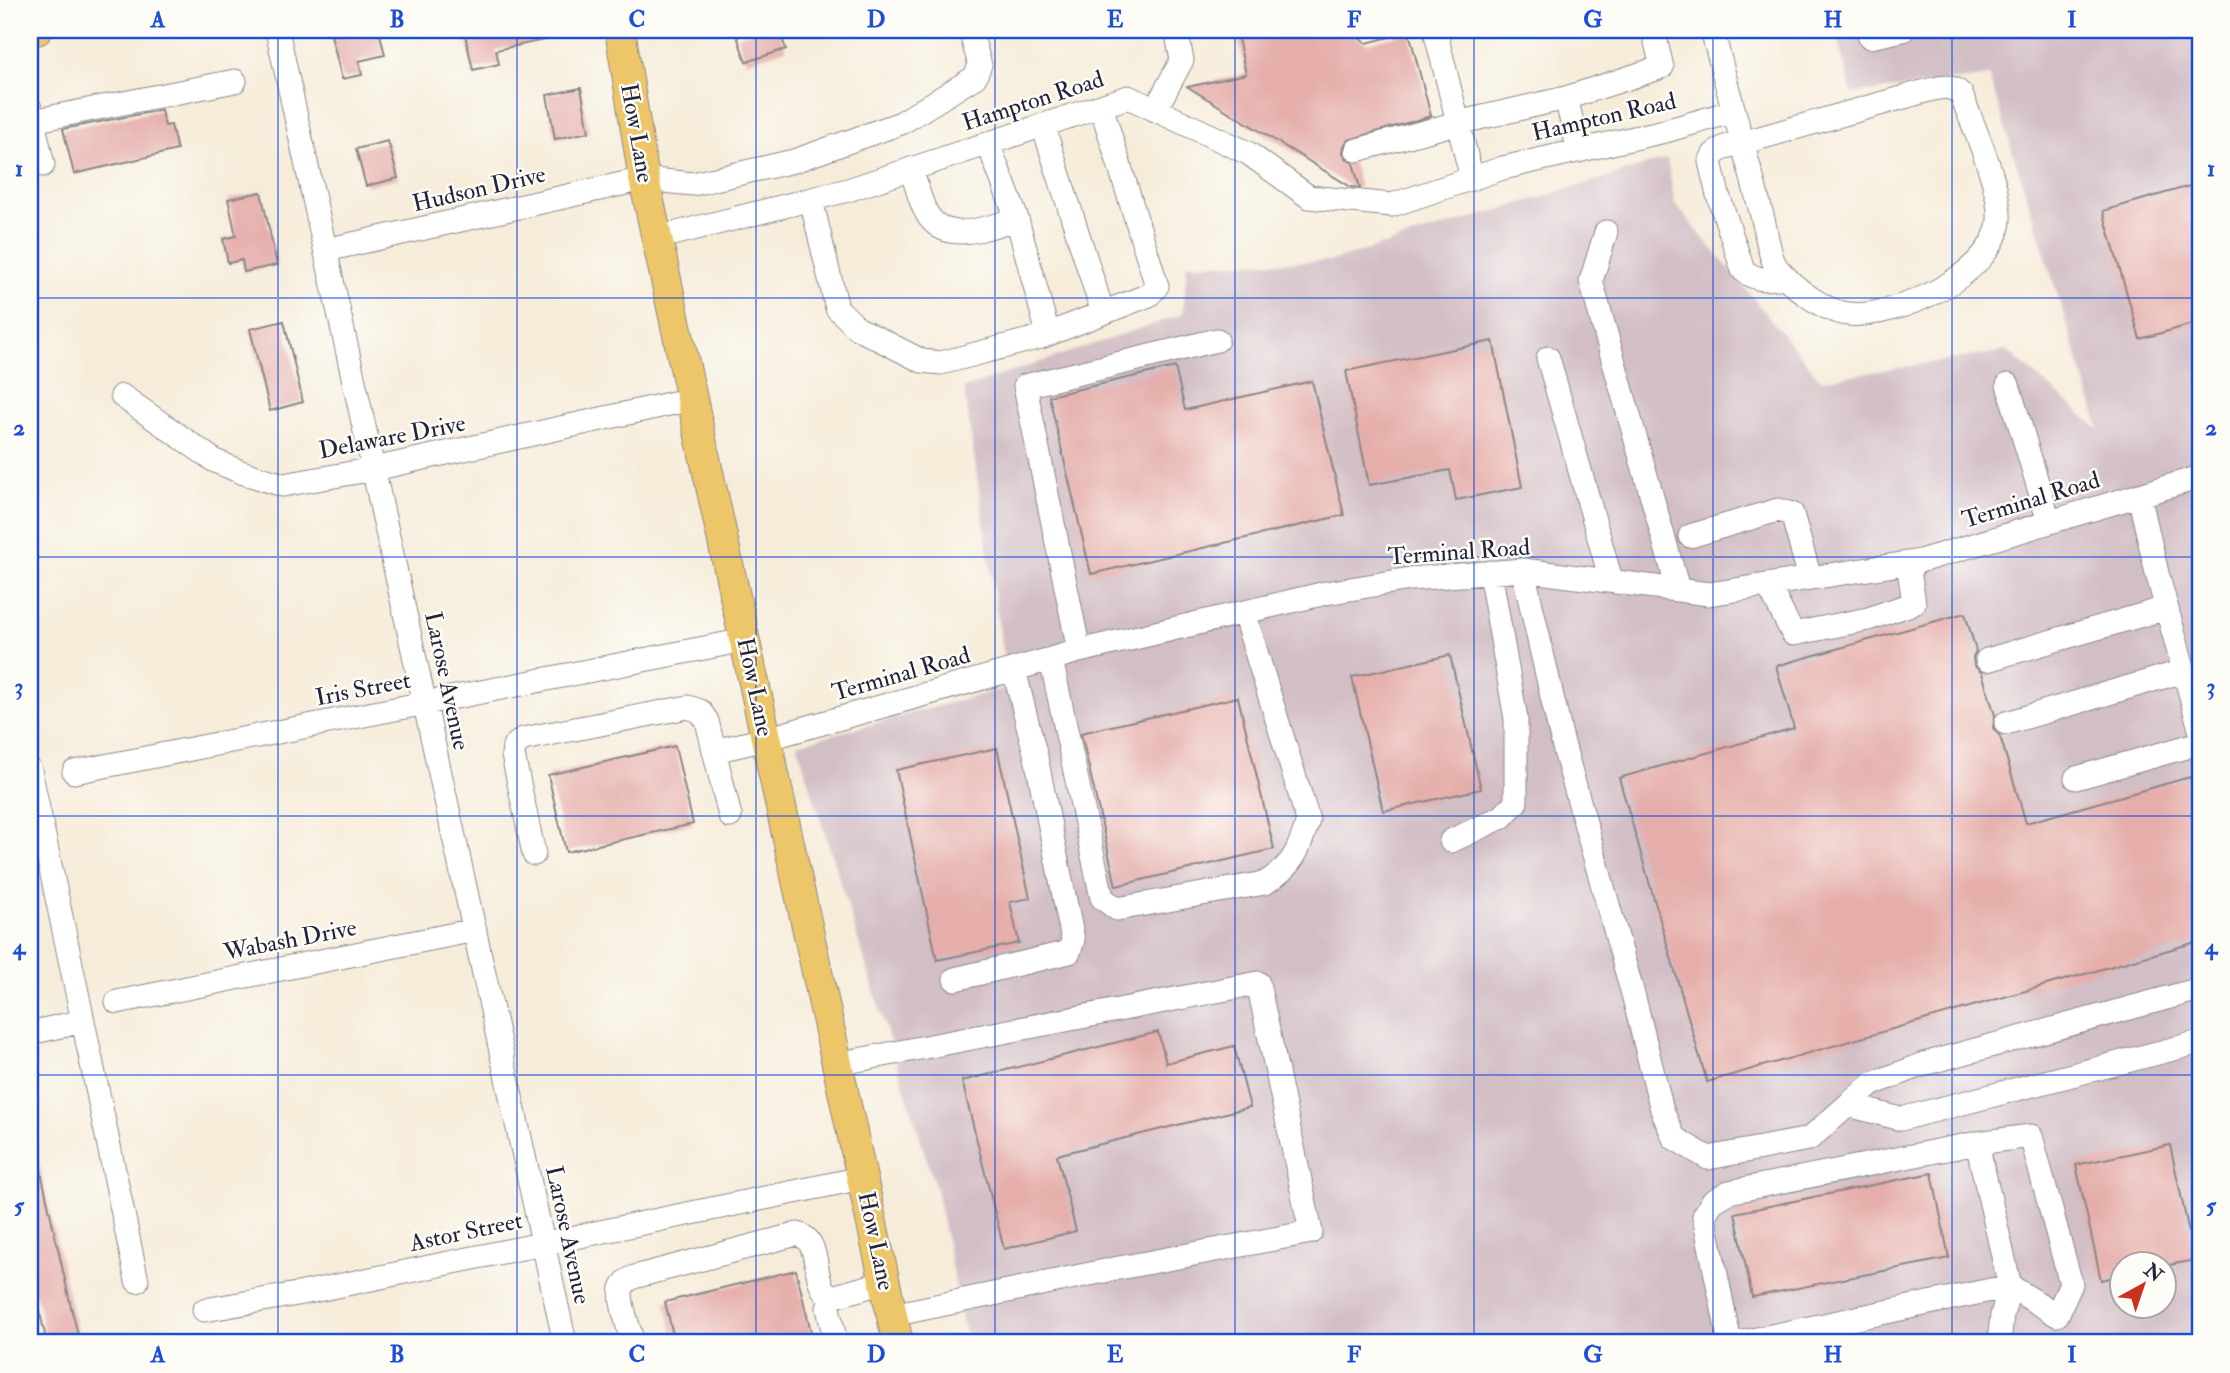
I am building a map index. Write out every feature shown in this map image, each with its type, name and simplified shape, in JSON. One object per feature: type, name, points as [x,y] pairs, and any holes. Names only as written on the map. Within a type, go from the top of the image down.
[{"type":"main road","points":[[30,32],[37,30]]},
{"type":"main road","name":"How Lane","points":[[620,30],[644,179],[895,1329]]},
{"type":"street","name":"Larose Avenue","points":[[277,30],[565,1343]]},
{"type":"street","name":"Hudson Drive","points":[[326,250],[644,179],[693,184],[794,161],[901,123],[975,77],[980,65],[970,30]]},
{"type":"street","points":[[1155,110],[1182,60],[1176,30]]},
{"type":"street","points":[[1435,30],[1472,178]]},
{"type":"street","points":[[1357,150],[1566,98],[1662,67],[1653,30]]},
{"type":"street","points":[[1712,30],[1742,143],[1781,272],[1825,307],[1846,314],[1871,313],[1939,290],[1983,256],[1996,235],[1999,219],[1997,197],[1961,94],[1947,86],[1928,90],[1742,143],[1725,147],[1714,155],[1710,162],[1743,270],[1757,279],[1781,272]]},
{"type":"street","points":[[1868,30],[1870,37],[1903,30]]},
{"type":"street","points":[[43,165],[31,115],[234,81]]},
{"type":"street","name":"Hampton Road","points":[[657,238],[811,200],[1128,97],[1248,153],[1309,198],[1392,205],[1503,168],[1669,130],[1734,111]]},
{"type":"street","points":[[1566,98],[1579,151]]},
{"type":"street","points":[[811,200],[837,309],[857,328],[922,361],[941,363],[1048,334],[1149,295],[1157,286],[1101,106]]},
{"type":"street","points":[[1044,125],[1103,313]]},
{"type":"street","points":[[988,143],[1017,219],[1048,334]]},
{"type":"street","points":[[911,169],[926,212],[938,227],[962,233],[1017,219]]},
{"type":"street","points":[[1606,232],[1591,281],[1678,589]]},
{"type":"street","points":[[1079,651],[1025,386],[1217,340]]},
{"type":"street","points":[[1548,358],[1611,580]]},
{"type":"street","points":[[2008,385],[2049,522]]},
{"type":"street","name":"Delaware Drive","points":[[122,396],[215,461],[283,485],[374,470],[692,398]]},
{"type":"street","name":"Terminal Road","points":[[714,751],[1079,651],[1325,593],[1410,579],[1523,570],[1709,594],[1908,563],[2200,477]]},
{"type":"street","points":[[2139,495],[2166,608],[2200,729]]},
{"type":"street","points":[[1690,536],[1778,510],[1792,514],[1810,578]]},
{"type":"street","points":[[1768,585],[1793,634],[1868,619],[1914,603],[1908,563]]},
{"type":"street","points":[[1523,570],[1562,740],[1631,986],[1662,1110],[1674,1138],[1708,1158],[1809,1139],[1872,1084],[1927,1063],[2200,989]]},
{"type":"street","points":[[1451,841],[1502,817],[1516,802],[1516,719],[1490,572]]},
{"type":"street","points":[[1987,660],[2166,608]]},
{"type":"street","points":[[1051,659],[1102,898],[1117,909],[1265,883],[1282,873],[1298,851],[1308,820],[1244,613]]},
{"type":"street","name":"Iris Street","points":[[74,772],[745,640]]},
{"type":"street","points":[[955,979],[1069,952],[1073,940],[1036,757],[1014,670]]},
{"type":"street","points":[[2006,723],[2184,671]]},
{"type":"street","points":[[534,854],[513,755],[514,746],[523,739],[688,707],[699,711],[707,720],[730,816]]},
{"type":"street","points":[[2076,778],[2200,743]]},
{"type":"street","points":[[30,770],[137,1281]]},
{"type":"street","name":"Wabash Drive","points":[[117,1002],[475,930]]},
{"type":"street","points":[[837,1064],[1258,983],[1261,996],[1311,1232],[1114,1269],[895,1329]]},
{"type":"street","points":[[30,1033],[83,1021]]},
{"type":"street","points":[[1847,1105],[1901,1119],[2200,1042]]},
{"type":"street","points":[[1730,1343],[1704,1216],[1712,1202],[1729,1192],[1977,1143],[2031,1136],[2071,1284],[2057,1315],[2010,1286],[1738,1343]]},
{"type":"street","points":[[1977,1143],[2010,1286],[2002,1315],[1999,1343]]},
{"type":"street","name":"Astor Street","points":[[204,1310],[303,1293],[862,1178]]},
{"type":"street","points":[[633,1343],[621,1298],[622,1288],[627,1281],[797,1234],[810,1242],[824,1290],[832,1297]]},
{"type":"street","points":[[832,1297],[885,1282]]},
{"type":"street","points":[[832,1297],[828,1308],[836,1343]]},
{"type":"shaded area","points":[[1835,30],[2200,30],[2200,1343],[967,1343],[936,1189],[797,744],[1006,688],[964,388],[1183,314],[1187,264],[1331,261],[1667,159],[1675,204],[1821,380],[2007,351],[2100,430],[1989,76],[1852,94]]},
{"type":"building","points":[[355,30],[379,30],[385,55],[359,61],[362,75],[342,79],[331,35]]},
{"type":"building","points":[[464,30],[557,30],[558,37],[496,50],[499,64],[473,70]]},
{"type":"building","points":[[757,30],[779,30],[786,49],[746,62],[737,36]]},
{"type":"building","points":[[1236,30],[1345,30],[1367,43],[1409,32],[1431,116],[1348,140],[1343,153],[1353,163],[1360,188],[1351,187],[1188,87],[1246,74]]},
{"type":"building","points":[[581,88],[589,132],[555,139],[547,95]]},
{"type":"building","points":[[161,110],[165,126],[171,125],[177,150],[74,174],[63,129]]},
{"type":"building","points":[[388,141],[398,178],[366,186],[356,149]]},
{"type":"building","points":[[2200,183],[2200,322],[2140,339],[2103,211]]},
{"type":"building","points":[[261,192],[277,265],[244,272],[242,260],[228,263],[223,239],[236,236],[228,199]]},
{"type":"building","points":[[284,321],[303,402],[270,411],[250,329]]},
{"type":"building","points":[[1493,341],[1522,487],[1456,500],[1450,470],[1369,485],[1346,371]]},
{"type":"building","points":[[1175,367],[1185,410],[1312,381],[1344,515],[1091,574],[1049,396]]},
{"type":"building","points":[[1965,613],[1976,651],[1973,657],[1974,665],[1982,673],[1995,715],[1993,728],[2000,736],[2026,823],[2190,777],[2200,813],[2200,941],[1707,1082],[1619,778],[1794,728],[1776,666]]},
{"type":"building","points":[[1450,655],[1481,789],[1383,811],[1352,677]]},
{"type":"building","points":[[1238,697],[1274,849],[1116,886],[1081,733]]},
{"type":"building","points":[[675,746],[693,824],[566,852],[548,775]]},
{"type":"building","points":[[997,748],[1030,898],[1010,902],[1019,943],[937,960],[896,770]]},
{"type":"building","points":[[1158,1032],[1166,1063],[1234,1046],[1250,1107],[1057,1155],[1076,1231],[1004,1249],[962,1081]]},
{"type":"building","points":[[2170,1145],[2195,1260],[2178,1263],[2178,1250],[2108,1250],[2108,1278],[2101,1280],[2076,1165]]},
{"type":"building","points":[[37,1154],[80,1343],[47,1343],[35,1292],[30,1293],[30,1155]]},
{"type":"building","points":[[1932,1173],[1949,1258],[1752,1297],[1735,1213]]},
{"type":"building","points":[[796,1270],[812,1336],[784,1343],[675,1343],[665,1302]]}]
